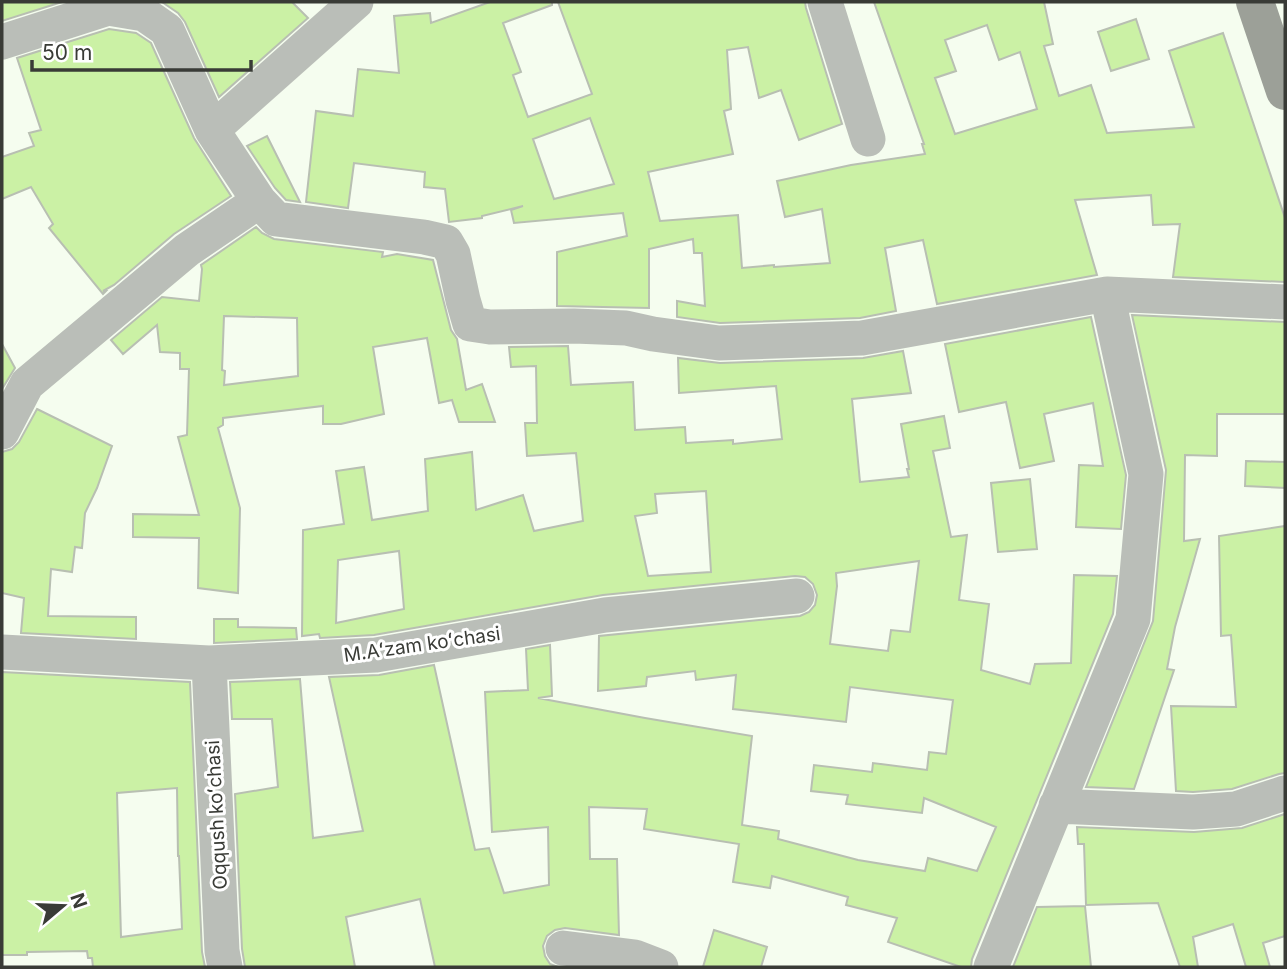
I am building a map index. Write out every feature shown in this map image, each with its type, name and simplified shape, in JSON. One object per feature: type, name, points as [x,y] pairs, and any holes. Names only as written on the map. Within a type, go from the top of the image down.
[{"type":"street","points":[[212,130],[356,2]]},
{"type":"street","points":[[825,2],[868,139]]},
{"type":"street","points":[[1255,2],[1285,91]]},
{"type":"street","points":[[2,43],[108,8],[144,13],[167,30],[212,130],[259,201],[276,219],[446,242],[453,254],[470,324],[490,327],[626,328],[719,343],[862,338],[1107,294],[1285,302]]},
{"type":"street","points":[[2,432],[27,384],[187,250],[259,201]]},
{"type":"street","points":[[991,967],[1133,619],[1146,474],[1107,294]]},
{"type":"street","name":"M.Aʻzam koʻchasi","points":[[2,652],[209,663],[376,655],[606,615],[797,596]]},
{"type":"street","name":"Oqqush koʻchasi","points":[[209,663],[222,951],[225,967]]},
{"type":"street","points":[[1056,806],[1194,812],[1236,809],[1285,793]]},
{"type":"street","points":[[563,948],[635,957],[661,967]]},
{"type":"building","points":[[2,2],[62,2],[2,21]]},
{"type":"building","points":[[162,2],[292,2],[308,18],[219,97],[185,22],[178,13]]},
{"type":"building","points":[[490,2],[552,2],[552,5],[503,23],[521,72],[513,75],[528,117],[592,94],[558,2],[805,2],[842,124],[799,140],[781,90],[759,98],[748,47],[727,50],[731,109],[724,111],[733,154],[648,172],[660,221],[738,215],[742,268],[830,263],[822,209],[785,217],[777,181],[851,165],[925,154],[924,144],[874,2],[1044,2],[1053,44],[1044,46],[1059,96],[1091,85],[1107,133],[1194,127],[1169,51],[1223,33],[1285,218],[1285,282],[1173,277],[1180,224],[1153,225],[1151,195],[1075,200],[1097,275],[937,304],[923,240],[885,248],[896,311],[860,318],[720,323],[677,317],[677,301],[705,306],[702,253],[694,253],[693,239],[649,249],[649,308],[557,306],[557,252],[627,236],[623,213],[514,223],[511,210],[523,206],[482,218],[449,222],[445,189],[424,187],[425,172],[354,163],[348,208],[306,202],[316,111],[353,116],[358,69],[399,73],[394,16],[430,13],[431,23]],"holes":[[[987,25],[999,60],[1020,52],[1037,109],[955,134],[935,78],[956,71],[945,40]],[[590,118],[614,184],[554,199],[533,139]]]},
{"type":"building","points":[[1136,19],[1149,59],[1111,71],[1098,32]]},
{"type":"building","points":[[109,29],[136,33],[151,43],[194,138],[231,196],[174,234],[114,285],[103,291],[106,291],[103,294],[49,228],[53,224],[31,187],[2,199],[2,157],[34,146],[29,133],[41,130],[17,58]]},
{"type":"building","points":[[267,136],[300,202],[286,200],[247,146]]},
{"type":"building","points":[[256,227],[274,239],[383,252],[382,257],[397,254],[433,260],[451,330],[457,339],[466,390],[482,384],[495,422],[459,422],[452,400],[439,403],[427,338],[373,347],[384,414],[341,424],[323,424],[323,406],[223,418],[223,425],[218,428],[240,508],[238,593],[198,588],[199,538],[133,537],[133,514],[199,515],[178,437],[187,435],[189,369],[180,369],[180,353],[160,352],[157,325],[123,354],[111,340],[162,297],[199,301],[201,265]],"holes":[[[224,316],[297,318],[298,376],[224,385]]]},
{"type":"building","points":[[1132,315],[1285,322],[1285,414],[1217,414],[1217,456],[1185,455],[1184,541],[1200,539],[1175,627],[1167,669],[1174,670],[1134,789],[1086,787],[1153,621],[1166,470]]},
{"type":"building","points":[[1091,317],[1126,475],[1121,529],[1076,527],[1079,465],[1103,466],[1093,403],[1044,414],[1054,461],[1020,468],[1006,402],[959,412],[945,344]]},
{"type":"building","points":[[2,344],[15,368],[2,389]]},
{"type":"building","points":[[568,346],[571,385],[633,382],[635,430],[685,427],[686,443],[733,440],[733,444],[782,439],[776,386],[679,393],[678,358],[720,363],[863,358],[903,351],[911,393],[852,399],[860,482],[909,477],[901,424],[944,416],[950,448],[933,451],[951,537],[967,535],[959,600],[989,604],[981,670],[1030,684],[1035,664],[1071,663],[1074,575],[1117,576],[1113,614],[971,967],[961,967],[888,942],[897,918],[846,905],[848,897],[772,876],[770,888],[733,882],[739,844],[644,829],[647,809],[589,807],[590,859],[617,859],[619,935],[565,928],[555,930],[547,936],[543,946],[550,964],[558,967],[435,967],[420,899],[346,917],[355,967],[245,967],[235,794],[278,787],[272,719],[232,719],[230,682],[300,679],[313,838],[363,831],[329,677],[379,675],[434,665],[475,850],[489,848],[504,893],[549,885],[548,827],[492,832],[485,692],[528,690],[526,649],[550,645],[552,696],[538,698],[752,736],[742,825],[779,831],[778,839],[858,860],[925,871],[928,858],[977,871],[996,827],[924,798],[922,813],[846,804],[848,795],[811,791],[814,765],[872,772],[873,763],[927,770],[929,752],[946,754],[953,700],[850,687],[846,722],[733,709],[736,675],[696,680],[695,671],[647,677],[646,686],[598,691],[599,636],[800,616],[815,605],[817,595],[813,584],[805,577],[603,595],[374,635],[320,638],[319,634],[302,636],[303,530],[344,524],[336,471],[364,467],[372,520],[428,511],[425,459],[472,452],[476,510],[523,495],[534,531],[583,521],[576,453],[527,456],[525,423],[537,423],[536,366],[511,367],[509,347]],"holes":[[[706,491],[711,572],[648,576],[635,516],[657,513],[655,494]],[[399,551],[404,609],[336,623],[338,560]],[[919,561],[910,632],[891,630],[888,651],[830,644],[836,573]]]},
{"type":"building","points":[[37,409],[112,446],[85,513],[82,548],[75,547],[72,572],[51,569],[48,616],[136,617],[136,639],[21,633],[24,598],[2,593],[2,452],[12,449],[19,442]]},
{"type":"building","points":[[1246,461],[1285,462],[1285,488],[1245,486]]},
{"type":"building","points":[[1030,479],[1037,549],[998,552],[991,483]]},
{"type":"building","points":[[1285,526],[1285,773],[1232,789],[1176,791],[1171,706],[1236,707],[1231,635],[1221,636],[1219,536]]},
{"type":"building","points":[[214,619],[238,619],[238,627],[296,628],[297,639],[214,643]]},
{"type":"building","points":[[2,672],[190,682],[202,952],[205,967],[93,967],[92,958],[88,958],[87,951],[2,955]],"holes":[[[177,788],[182,929],[121,937],[117,793]]]},
{"type":"building","points":[[1285,814],[1285,936],[1263,943],[1270,967],[1246,967],[1233,924],[1193,937],[1198,967],[1180,967],[1158,903],[1086,905],[1084,844],[1078,844],[1077,827],[1194,832],[1242,828]]},
{"type":"building","points":[[1085,906],[1091,967],[1013,967],[1037,907]]},
{"type":"building","points":[[714,930],[767,947],[761,967],[703,967]]}]
